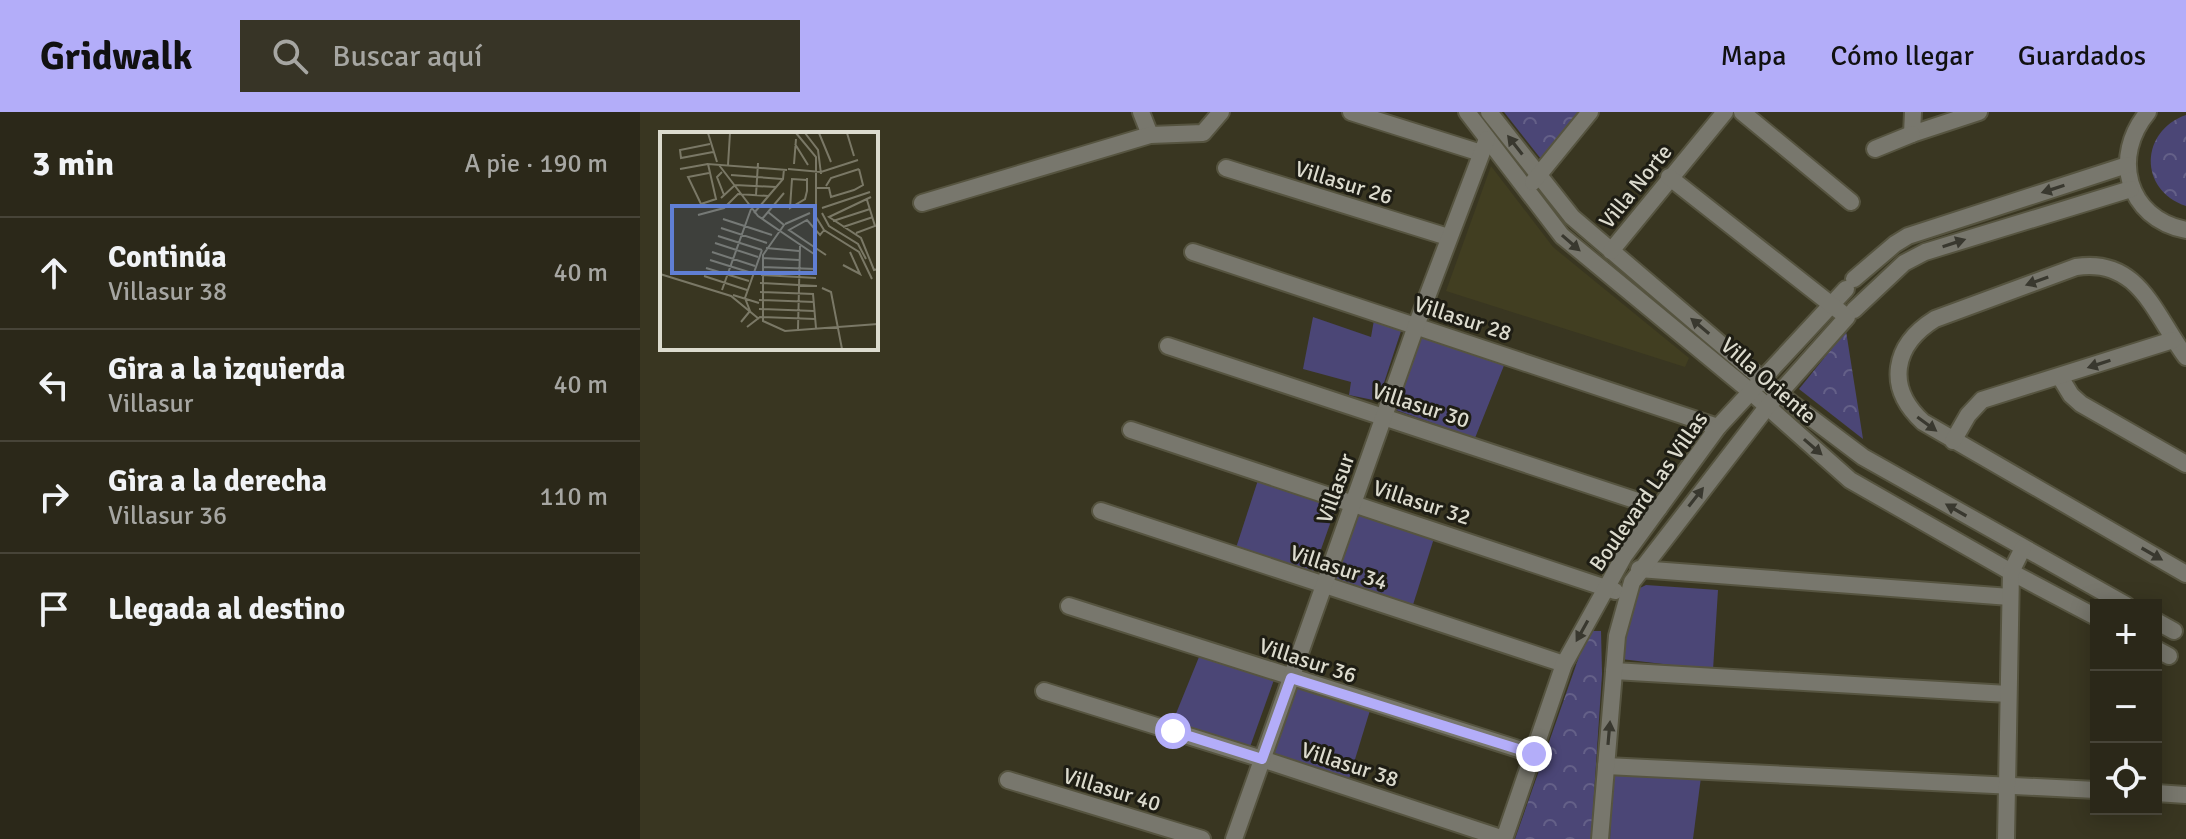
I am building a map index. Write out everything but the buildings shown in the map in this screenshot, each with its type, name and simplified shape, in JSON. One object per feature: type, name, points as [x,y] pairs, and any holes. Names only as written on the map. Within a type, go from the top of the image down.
[{"type":"street","points":[[1141,112],[1150,135]]},
{"type":"street","points":[[922,203],[1150,135],[1203,133],[1221,112]]},
{"type":"street","points":[[1351,112],[1484,146]]},
{"type":"street","points":[[1390,112],[1402,127]]},
{"type":"street","name":"Villa Oriente","points":[[1467,112],[1484,146],[1526,190],[1562,236],[1751,392],[1850,480],[2090,614]]},
{"type":"street","name":"Villa Oriente","points":[[1489,112],[1572,217],[1778,393],[1863,457],[2115,599]]},
{"type":"street","points":[[1526,190],[1590,112]]},
{"type":"street","name":"Villa Norte","points":[[1611,251],[1725,112]]},
{"type":"street","points":[[1742,112],[1851,202]]},
{"type":"street","points":[[1912,134],[1913,112]]},
{"type":"street","points":[[1875,149],[1979,112]]},
{"type":"street","points":[[2148,112],[2134,131],[2127,165],[2131,189],[2156,218],[2186,230]]},
{"type":"street","name":"Villasur","points":[[1234,839],[1448,237],[1484,146]]},
{"type":"street","name":"Boulevard Las Villas","points":[[1504,839],[1564,664],[1624,556],[1718,427],[1850,284],[1908,236],[2127,165]]},
{"type":"street","name":"Villasur 26","points":[[1226,168],[1448,237]]},
{"type":"street","points":[[1669,177],[1833,304],[1851,314]]},
{"type":"street","name":"Boulevard Las Villas","points":[[1600,839],[1617,636],[1626,597],[1639,569],[1778,393],[1851,314],[1904,263],[1925,252],[2131,189]]},
{"type":"street","name":"Villasur 28","points":[[1193,252],[1718,427]]},
{"type":"street","points":[[1877,259],[1886,279]]},
{"type":"street","points":[[2186,357],[2134,281],[2113,268],[2095,265],[2076,267],[1935,319],[1915,334],[1900,356],[1900,385],[1913,413],[1953,441],[2186,574]]},
{"type":"street","points":[[1953,441],[1968,415],[1982,400],[2173,340]]},
{"type":"street","name":"Villasur 30","points":[[1168,346],[1659,508]]},
{"type":"street","points":[[2060,377],[2081,404],[2186,464]]},
{"type":"street","name":"Villasur 32","points":[[1131,430],[1607,586],[1626,597]]},
{"type":"street","name":"Villasur 34","points":[[1101,511],[1564,664]]},
{"type":"street","points":[[2006,839],[2011,572],[2023,548]]},
{"type":"street","points":[[1639,569],[2010,597]]},
{"type":"street","name":"Villasur 36","points":[[1069,606],[1534,754]]},
{"type":"street","points":[[2162,624],[2174,631]]},
{"type":"street","points":[[1614,671],[2008,694]]},
{"type":"street","name":"Villasur 38","points":[[1044,691],[1504,839]]},
{"type":"street","points":[[1606,766],[2090,790]]},
{"type":"street","name":"Villasur 40","points":[[1008,780],[1202,839]]},
{"type":"street","points":[[2162,793],[2186,795]]},
{"type":"shaded area","points":[[1491,166],[1553,247],[1689,358],[1685,367],[1446,291]]},
{"type":"green space","points":[[1504,112],[1579,112],[1541,159]]},
{"type":"green space","points":[[2186,115],[2186,206],[2170,198],[2159,187],[2151,160],[2160,134]]},
{"type":"green space","points":[[1313,317],[1371,337],[1374,320],[1402,328],[1378,401],[1349,395],[1351,382],[1303,369]]},
{"type":"green space","points":[[1846,331],[1863,439],[1799,389]]},
{"type":"green space","points":[[1421,334],[1505,363],[1475,438],[1393,409]]},
{"type":"green space","points":[[1259,477],[1337,504],[1312,575],[1235,551]]},
{"type":"green space","points":[[1358,508],[1435,535],[1412,608],[1330,580]]},
{"type":"green space","points":[[1646,585],[1718,590],[1713,670],[1621,659],[1636,590]]},
{"type":"green space","points":[[1588,631],[1601,631],[1602,674],[1591,839],[1515,839]]},
{"type":"green space","points":[[1201,652],[1275,677],[1250,747],[1173,721]]},
{"type":"green space","points":[[1298,684],[1371,707],[1349,779],[1272,755]]},
{"type":"green space","points":[[1613,769],[1701,777],[1693,839],[1610,839]]},
{"type":"route","points":[[1173,731],[1262,759],[1291,678],[1534,754]]}]
